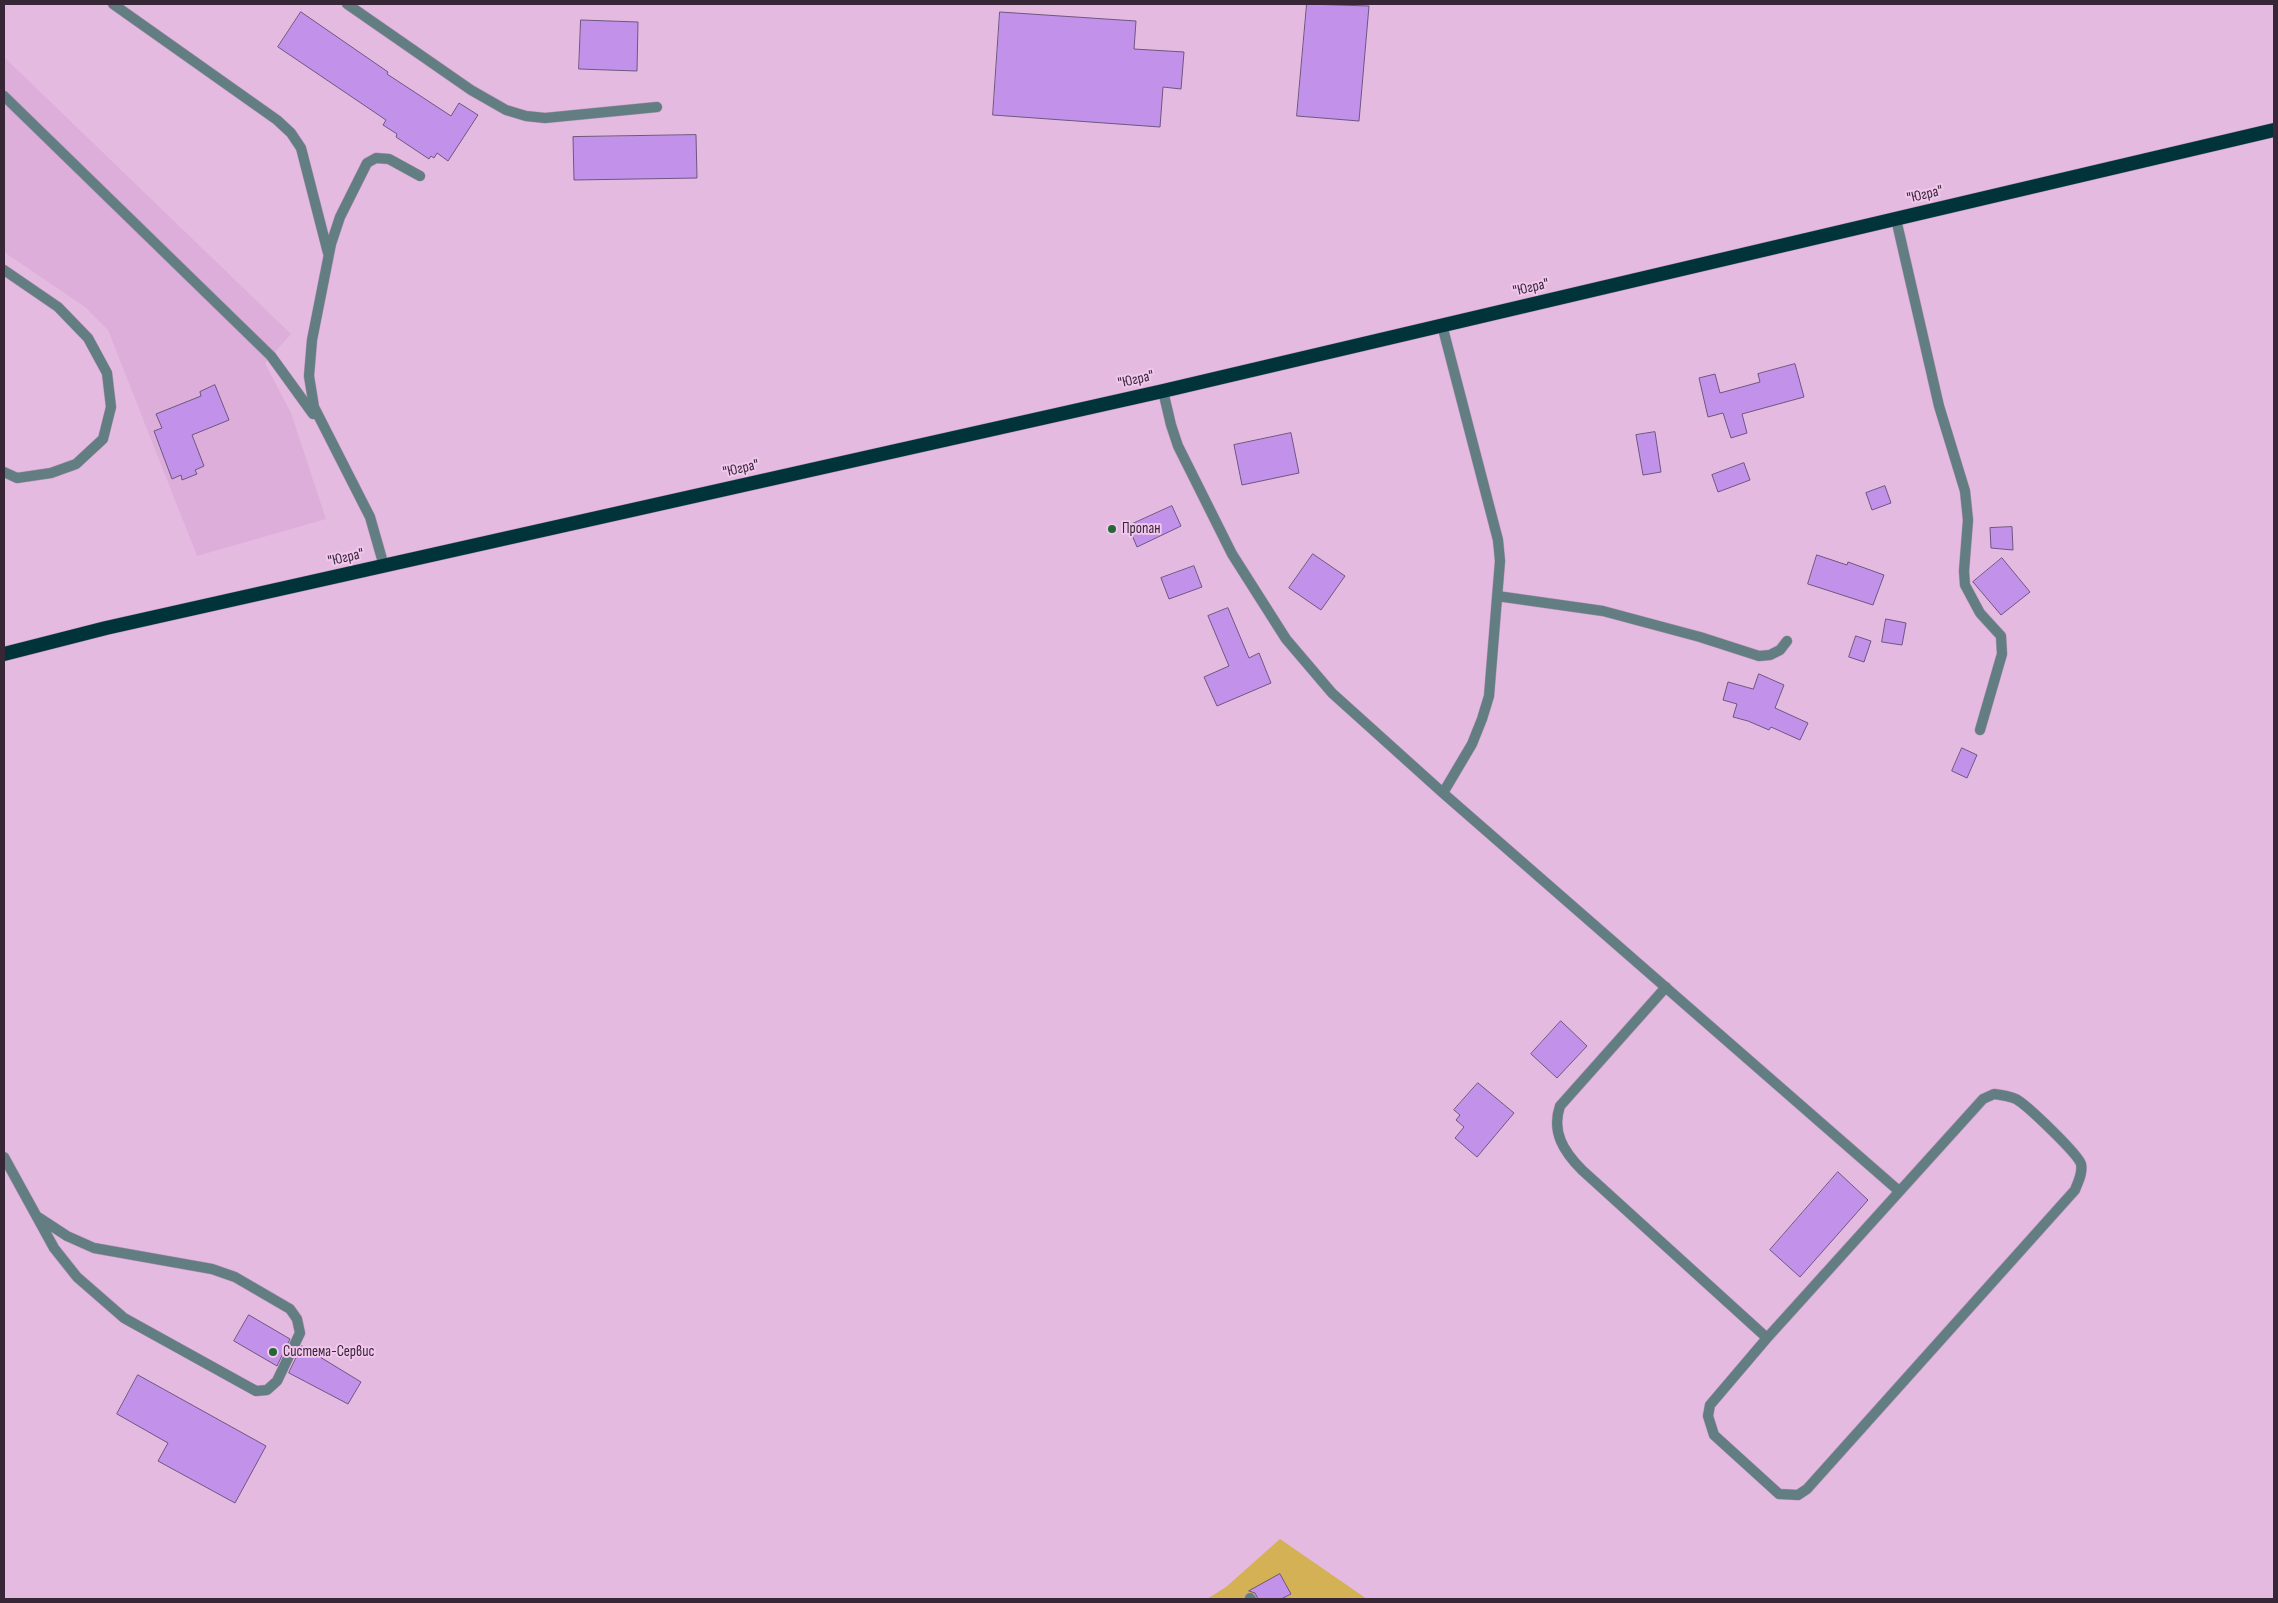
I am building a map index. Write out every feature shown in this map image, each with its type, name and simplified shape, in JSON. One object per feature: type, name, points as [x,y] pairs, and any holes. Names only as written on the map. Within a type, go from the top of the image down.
[{"type":"highway","name":"\"Югра\"","points":[[4,654],[106,628],[1163,391],[2274,130]]},
{"type":"lane","points":[[113,4],[277,120],[291,133],[306,161],[329,256]]},
{"type":"lane","points":[[347,4],[471,90],[506,110],[526,116],[545,118],[657,107]]},
{"type":"lane","points":[[4,96],[271,356],[322,426]]},
{"type":"lane","points":[[384,566],[370,517],[322,426],[310,394],[308,376],[312,340],[329,256],[340,217],[367,164],[376,158],[389,159],[420,176]]},
{"type":"lane","points":[[1896,219],[1934,389],[1965,491],[1968,520],[1964,571],[1965,586],[1980,612],[2001,636],[2002,654],[1980,730]]},
{"type":"lane","points":[[4,270],[58,306],[88,338],[107,373],[111,407],[103,438],[76,464],[50,473],[17,478],[4,472]]},
{"type":"lane","points":[[1442,326],[1498,540],[1500,561],[1489,696],[1472,744],[1443,793]]},
{"type":"lane","points":[[1163,391],[1171,425],[1182,454],[1232,554],[1286,639],[1332,693],[1443,793],[1899,1191]]},
{"type":"lane","points":[[1497,596],[1603,611],[1700,637],[1759,656],[1770,655],[1780,650],[1788,641]]},
{"type":"lane","points":[[1666,987],[1560,1106],[1556,1119],[1557,1131],[1571,1160],[1767,1338]]},
{"type":"lane","points":[[1994,1094],[2018,1100],[2075,1152],[2081,1164],[2080,1178],[2075,1190],[1807,1489],[1798,1495],[1780,1494],[1714,1435],[1709,1424],[1710,1406],[1767,1338],[1983,1099],[1994,1094]]},
{"type":"lane","points":[[4,1158],[54,1248],[77,1277],[124,1318],[256,1391],[267,1390],[277,1381],[300,1333],[297,1319],[290,1309],[235,1277],[212,1269],[94,1248],[67,1236],[38,1217]]},
{"type":"shaded area","points":[[4,57],[291,334],[265,363],[291,413],[326,519],[197,556],[108,330],[85,307],[4,252]]},
{"type":"shaded area","points":[[1280,1539],[1367,1599],[1207,1599],[1226,1587]]},
{"type":"building","points":[[1307,4],[1369,6],[1359,121],[1297,116]]},
{"type":"building","points":[[301,12],[388,72],[387,74],[451,116],[459,103],[478,115],[448,161],[437,153],[434,158],[431,156],[429,159],[396,137],[397,134],[383,125],[386,120],[278,47]]},
{"type":"building","points":[[1000,12],[1136,21],[1134,49],[1184,52],[1181,89],[1163,87],[1160,127],[993,115]]},
{"type":"building","points":[[581,20],[638,22],[637,71],[579,69]]},
{"type":"building","points":[[696,135],[697,178],[574,180],[573,137]]},
{"type":"building","points":[[1795,364],[1804,397],[1742,414],[1747,433],[1731,438],[1723,413],[1708,417],[1699,378],[1715,374],[1720,393],[1760,382],[1758,374]]},
{"type":"building","points":[[215,385],[229,420],[192,435],[204,466],[195,470],[197,474],[182,480],[181,475],[172,479],[154,431],[162,428],[156,414],[201,396],[200,392]]},
{"type":"building","points":[[1655,432],[1661,472],[1643,475],[1636,435]]},
{"type":"building","points":[[1291,433],[1299,473],[1242,485],[1234,445]]},
{"type":"building","points":[[1744,463],[1750,480],[1718,492],[1712,475]]},
{"type":"building","points":[[1885,486],[1891,503],[1872,510],[1866,493]]},
{"type":"building","points":[[1172,506],[1181,526],[1137,547],[1128,526]]},
{"type":"building","points":[[2012,527],[2013,550],[1991,548],[1990,528]]},
{"type":"building","points":[[1313,554],[1345,576],[1321,610],[1289,588]]},
{"type":"building","points":[[1817,555],[1847,565],[1848,562],[1884,575],[1873,605],[1808,584]]},
{"type":"building","points":[[2002,558],[2030,592],[2001,615],[1973,582]]},
{"type":"building","points":[[1194,566],[1202,587],[1169,599],[1161,578]]},
{"type":"building","points":[[1228,608],[1249,658],[1259,653],[1271,683],[1217,706],[1204,677],[1229,666],[1208,616]]},
{"type":"building","points":[[1886,619],[1906,623],[1902,645],[1882,642]]},
{"type":"building","points":[[1856,636],[1871,641],[1864,662],[1849,657]]},
{"type":"building","points":[[1759,674],[1784,685],[1775,708],[1808,723],[1800,740],[1771,727],[1769,730],[1733,717],[1737,704],[1723,700],[1728,682],[1753,689]]},
{"type":"building","points":[[1962,748],[1977,755],[1967,778],[1952,771]]},
{"type":"building","points":[[1561,1021],[1587,1046],[1557,1078],[1531,1054]]},
{"type":"building","points":[[1478,1083],[1514,1113],[1477,1157],[1455,1138],[1464,1127],[1456,1120],[1460,1115],[1454,1110]]},
{"type":"building","points":[[1838,1172],[1868,1200],[1800,1277],[1770,1250]]},
{"type":"building","points":[[249,1315],[290,1339],[277,1366],[234,1341]]},
{"type":"building","points":[[302,1346],[361,1382],[348,1404],[289,1373]]},
{"type":"building","points":[[138,1375],[266,1446],[235,1503],[158,1461],[168,1443],[117,1414]]},
{"type":"building","points":[[1280,1574],[1291,1594],[1281,1599],[1258,1599],[1255,1593],[1249,1591]]},
{"type":"place","name":"Пропан","points":[[1112,529]]},
{"type":"place","name":"Система-Сервис","points":[[273,1352]]}]
